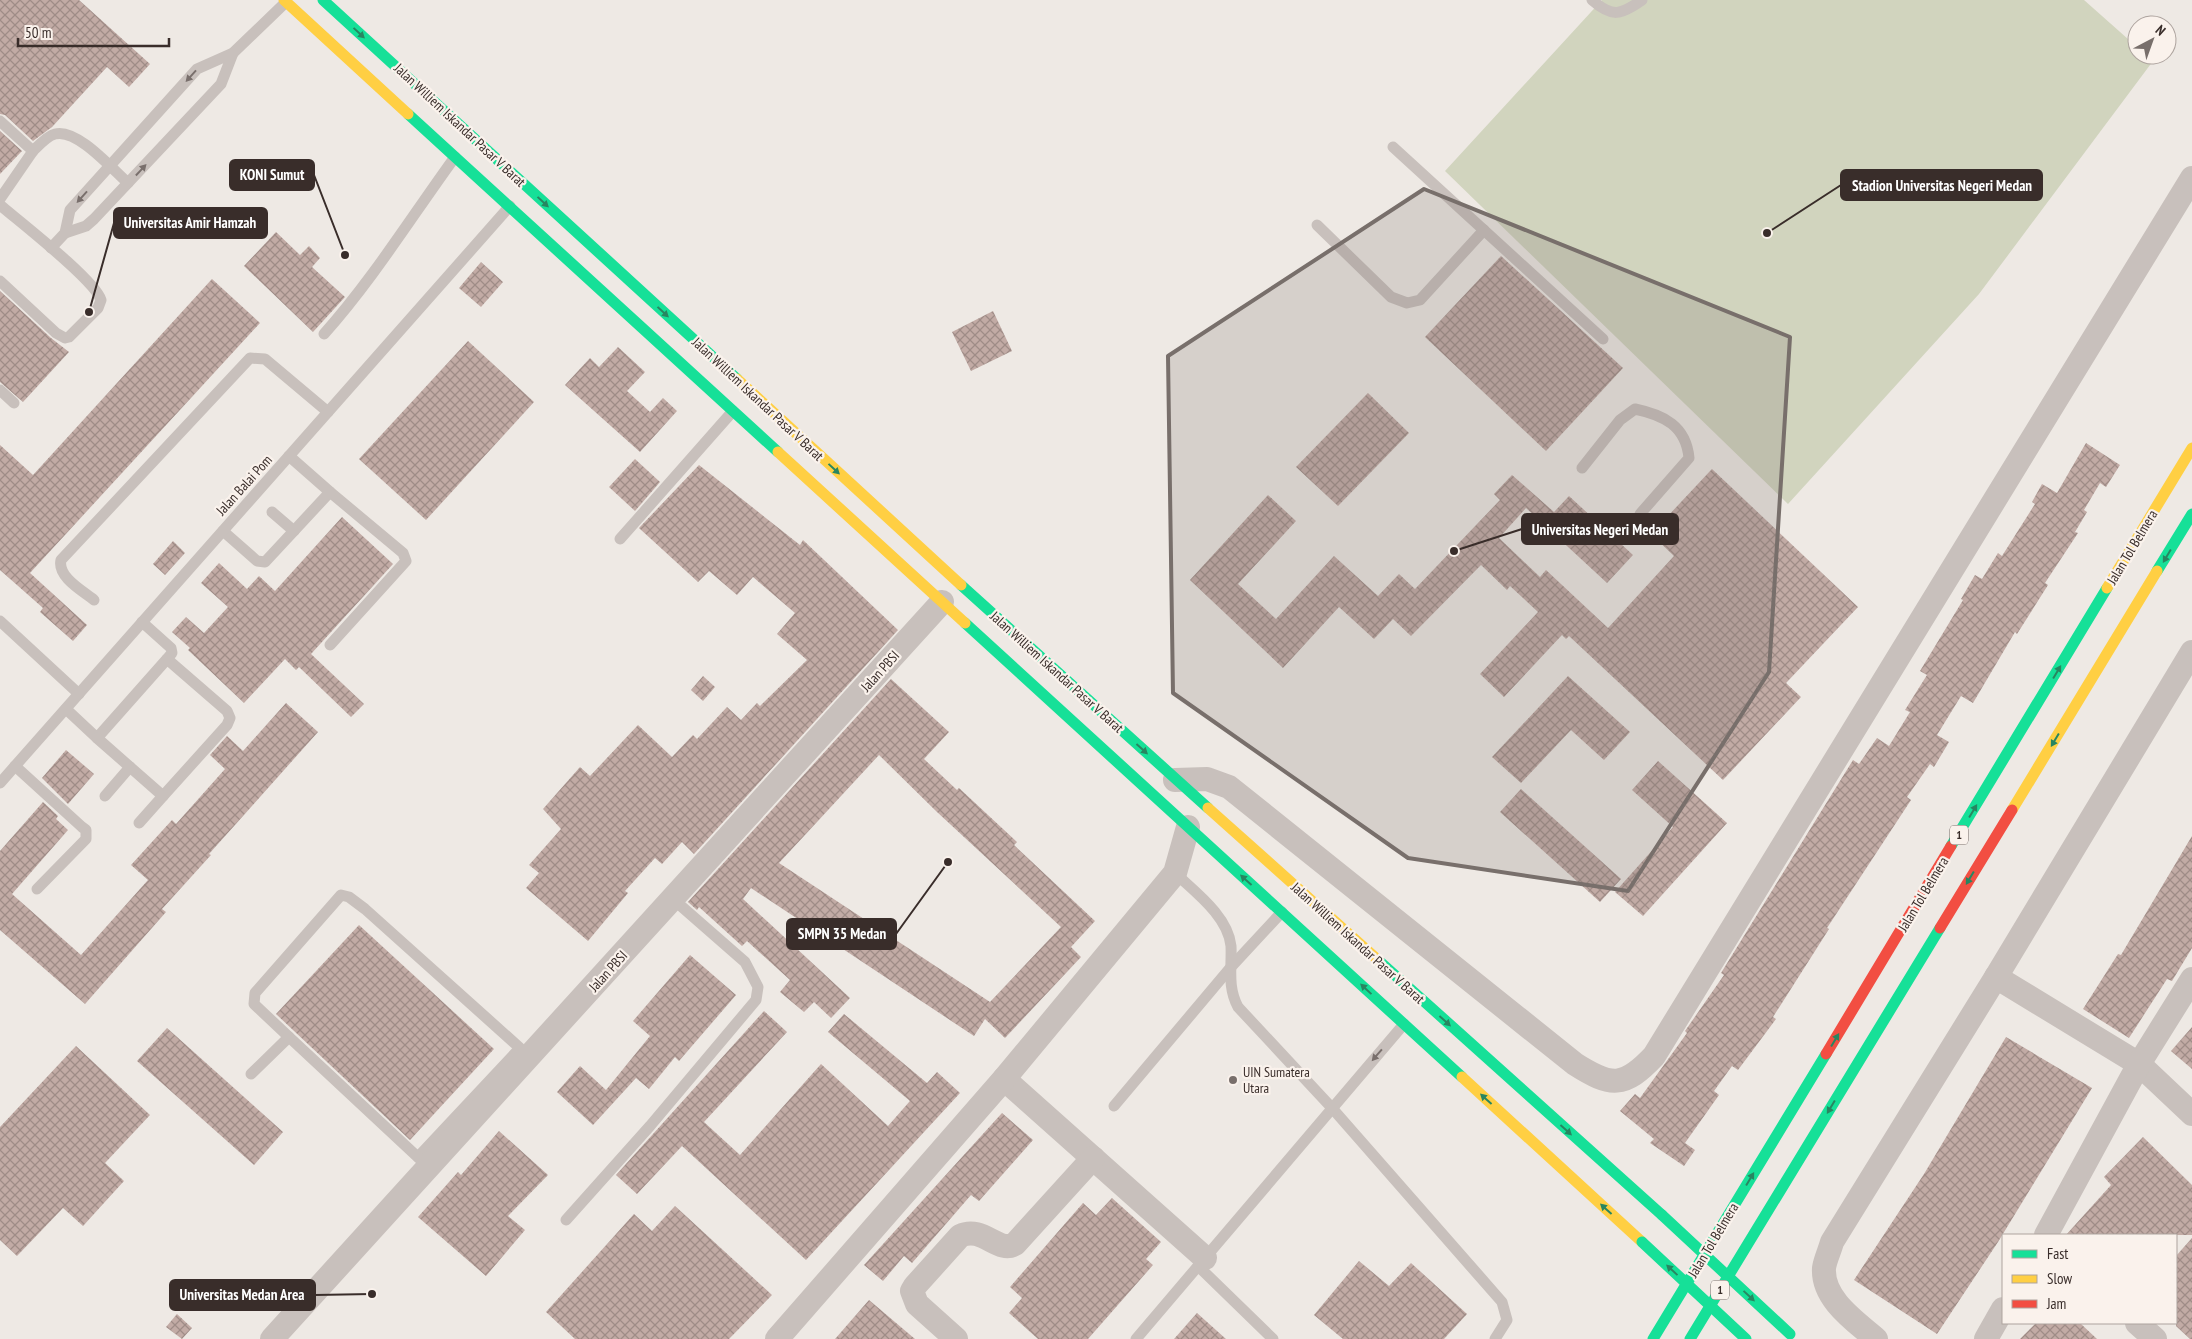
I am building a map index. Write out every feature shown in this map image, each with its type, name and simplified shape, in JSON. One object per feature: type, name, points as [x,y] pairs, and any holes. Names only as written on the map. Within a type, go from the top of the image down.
[{"type":"main road","name":"Jalan Williem Iskandar Pasar V Barat","points":[[323,0],[518,197],[713,376],[1175,780],[1662,1215],[1793,1336]]},
{"type":"main road","name":"Jalan Williem Iskandar Pasar V Barat","points":[[285,1],[456,157],[518,197],[713,376],[733,411],[1746,1339]]},
{"type":"main road","name":"Jalan Tol Belmera","points":[[1653,1339],[2192,448]]},
{"type":"main road","name":"1","points":[[1690,1339],[2192,514]]},
{"type":"street","points":[[1175,780],[1208,779],[1229,787],[1575,1064],[1606,1080],[1620,1082],[1629,1079],[1639,1072],[1654,1056],[2192,178]]},
{"type":"street","name":"Jalan PBSI","points":[[272,1339],[424,1162],[674,898],[942,602]]},
{"type":"street","points":[[1876,1339],[1847,1313],[1831,1295],[1825,1280],[1824,1266],[1832,1242],[1996,977],[2192,652]]},
{"type":"street","points":[[777,1339],[1004,1079],[1175,873],[1188,827]]},
{"type":"street","points":[[1996,977],[2139,1064],[2192,1114]]},
{"type":"street","points":[[2047,1234],[2139,1064],[2192,979]]},
{"type":"street","points":[[1004,1079],[1093,1158],[1201,1262]]},
{"type":"street","points":[[956,1339],[917,1304],[913,1296],[915,1286],[960,1236],[967,1233],[981,1235],[1002,1246],[1015,1244],[1093,1158]]},
{"type":"street","points":[[1986,1339],[2002,1312]]},
{"type":"street","points":[[2138,1324],[2155,1339]]},
{"type":"lane","points":[[1592,0],[1601,8],[1616,14],[1627,11],[1642,0]]},
{"type":"lane","points":[[65,233],[70,210],[197,70],[233,53],[285,1]]},
{"type":"lane","points":[[51,248],[65,233],[86,226],[221,84],[233,53]]},
{"type":"lane","points":[[0,121],[33,151]]},
{"type":"lane","points":[[0,199],[33,151],[53,134],[76,136],[128,183]]},
{"type":"lane","points":[[1393,147],[1602,339]]},
{"type":"lane","points":[[324,334],[374,272],[407,227],[425,196],[456,157]]},
{"type":"lane","name":"Jalan Balai Pom","points":[[0,783],[518,197]]},
{"type":"lane","points":[[0,205],[51,248],[96,291],[101,300],[98,308],[69,337],[65,338],[56,333],[0,281]]},
{"type":"lane","points":[[1317,225],[1391,297],[1407,303],[1420,300],[1484,230]]},
{"type":"lane","points":[[94,600],[64,575],[59,566],[61,560],[250,358],[265,359],[328,412]]},
{"type":"lane","points":[[0,390],[14,403]]},
{"type":"lane","points":[[1582,468],[1620,420],[1635,409],[1656,414],[1666,420],[1684,435],[1688,445],[1689,458],[1640,514]]},
{"type":"lane","points":[[620,538],[733,411]]},
{"type":"lane","points":[[290,456],[403,553],[406,561],[330,645]]},
{"type":"lane","points":[[223,531],[263,563],[268,561],[330,492]]},
{"type":"lane","points":[[272,512],[294,531]]},
{"type":"lane","points":[[0,621],[79,694]]},
{"type":"lane","points":[[97,738],[172,653],[172,648],[142,622]]},
{"type":"lane","points":[[140,822],[227,725],[230,718],[227,712],[167,660]]},
{"type":"lane","points":[[66,709],[163,796]]},
{"type":"lane","points":[[15,766],[82,827],[86,835],[86,839],[37,888]]},
{"type":"lane","points":[[105,796],[130,767]]},
{"type":"lane","points":[[1175,873],[1199,896],[1227,930],[1231,944],[1231,990],[1238,1006],[1332,1108],[1502,1302],[1506,1320],[1495,1339]]},
{"type":"lane","points":[[341,895],[346,895],[372,915],[520,1048],[424,1162],[289,1037],[254,1004],[255,993],[327,910],[341,895]]},
{"type":"lane","points":[[566,1220],[650,1126],[756,1000],[758,988],[745,962],[674,898]]},
{"type":"lane","points":[[1114,1106],[1231,967],[1282,912]]},
{"type":"lane","points":[[1136,1339],[1404,1024]]},
{"type":"lane","points":[[251,1074],[289,1037]]},
{"type":"lane","points":[[1201,1262],[1273,1339]]},
{"type":"highlighted area","points":[[1424,189],[1790,337],[1769,672],[1628,891],[1408,858],[1173,693],[1168,356]]},
{"type":"green space","points":[[1602,0],[2084,0],[2127,38],[2127,65],[2150,65],[1979,294],[1788,504],[1445,171]]},
{"type":"building","points":[[0,0],[79,0],[150,64],[129,87],[107,67],[52,127],[33,141],[5,115],[0,114]]},
{"type":"building","points":[[0,131],[22,151],[0,174]]},
{"type":"building","points":[[276,232],[300,255],[309,246],[320,258],[312,267],[345,297],[313,332],[244,266]]},
{"type":"building","points":[[1501,256],[1623,368],[1546,451],[1425,337]]},
{"type":"building","points":[[481,262],[503,282],[481,307],[459,288]]},
{"type":"building","points":[[212,279],[260,323],[30,573],[87,625],[73,641],[40,612],[43,608],[0,570],[0,445],[33,475]]},
{"type":"building","points":[[0,291],[69,352],[23,402],[0,382]]},
{"type":"building","points":[[993,311],[1012,351],[971,371],[952,332]]},
{"type":"building","points":[[468,341],[534,402],[426,520],[359,459]]},
{"type":"building","points":[[618,347],[645,372],[627,391],[650,412],[663,398],[677,411],[640,452],[565,385],[590,358],[599,367]]},
{"type":"building","points":[[1368,393],[1409,433],[1338,506],[1296,467]]},
{"type":"building","points":[[2086,443],[2120,465],[2106,487],[2100,483],[2084,510],[2087,512],[2075,532],[2078,533],[2045,583],[2048,585],[2017,634],[2015,632],[1973,703],[1961,696],[1937,735],[1949,742],[1934,767],[1930,764],[1907,797],[1911,800],[1827,928],[1829,929],[1773,1017],[1776,1019],[1738,1070],[1732,1066],[1714,1091],[1719,1095],[1685,1143],[1695,1150],[1684,1166],[1650,1143],[1654,1139],[1620,1111],[1635,1094],[1640,1098],[1687,1033],[1685,1031],[1724,975],[1721,973],[1853,760],[1859,764],[1877,738],[1889,746],[1910,712],[1905,710],[1927,675],[1920,671],[1963,600],[1961,599],[1975,575],[1982,579],[1998,553],[2002,556],[2035,504],[2032,502],[2042,484],[2057,493]]},
{"type":"building","points":[[635,459],[660,482],[635,511],[609,487]]},
{"type":"building","points":[[699,465],[800,545],[803,540],[898,630],[694,854],[682,842],[662,864],[655,858],[625,891],[628,893],[588,941],[526,888],[539,873],[529,865],[561,829],[543,809],[580,767],[590,776],[638,725],[672,757],[693,735],[697,739],[727,707],[741,720],[757,703],[760,706],[807,660],[777,634],[795,613],[753,577],[737,595],[709,571],[698,582],[639,528]]},
{"type":"building","points":[[1712,469],[1858,607],[1786,683],[1801,697],[1723,780],[1569,636],[1566,639],[1562,635],[1504,697],[1480,674],[1538,612],[1510,586],[1507,590],[1481,565],[1411,636],[1393,619],[1374,639],[1339,607],[1283,668],[1190,580],[1268,495],[1296,521],[1238,584],[1276,619],[1334,556],[1378,596],[1399,574],[1415,589],[1500,500],[1494,494],[1512,475],[1554,512],[1569,496],[1633,555],[1607,583],[1526,508],[1499,538],[1540,577],[1546,570],[1608,628],[1674,556],[1651,534]]},
{"type":"building","points":[[342,517],[393,564],[311,654],[364,704],[351,717],[299,667],[296,670],[285,659],[244,703],[188,650],[190,648],[172,632],[186,617],[204,633],[228,607],[201,583],[219,563],[247,589],[259,576],[275,591]]},
{"type":"building","points":[[173,541],[185,553],[165,575],[153,564]]},
{"type":"building","points":[[703,676],[715,687],[703,701],[691,690]]},
{"type":"building","points":[[1568,676],[1630,732],[1604,760],[1571,730],[1521,783],[1492,757]]},
{"type":"building","points":[[891,679],[949,732],[924,759],[957,790],[959,788],[1017,842],[1014,845],[1095,921],[1071,947],[1081,957],[1005,1038],[985,1019],[974,1036],[751,888],[743,899],[850,998],[831,1018],[814,1002],[804,1012],[780,992],[790,980],[747,941],[742,946],[699,907],[697,910],[688,902]],"holes":[[[879,755],[937,812],[1061,927],[990,1002],[779,863]]]},
{"type":"building","points":[[286,703],[318,732],[209,854],[211,855],[162,909],[166,912],[85,1004],[0,930],[0,851],[43,802],[58,816],[56,819],[68,830],[12,894],[81,955],[148,880],[131,865],[172,820],[176,824],[225,769],[210,755],[227,736],[243,751]]},
{"type":"building","points":[[66,750],[94,774],[68,804],[42,778]]},
{"type":"building","points":[[1658,761],[1727,823],[1643,916],[1615,892],[1673,827],[1632,790]]},
{"type":"building","points":[[1521,789],[1621,879],[1600,902],[1500,812]]},
{"type":"building","points":[[2192,836],[2192,948],[2172,981],[2167,979],[2129,1038],[2083,1009],[2118,954],[2121,955]]},
{"type":"building","points":[[359,925],[494,1049],[410,1140],[276,1014]]},
{"type":"building","points":[[690,955],[736,995],[679,1061],[675,1057],[649,1089],[636,1078],[593,1125],[557,1092],[580,1066],[606,1090],[650,1036],[633,1021]]},
{"type":"building","points":[[764,1011],[787,1032],[704,1122],[740,1155],[821,1064],[888,1126],[910,1101],[828,1032],[844,1014],[927,1083],[937,1072],[960,1093],[806,1260],[682,1146],[637,1194],[616,1175]]},
{"type":"building","points":[[2192,1027],[2192,1069],[2171,1051]]},
{"type":"building","points":[[167,1028],[283,1132],[254,1165],[137,1061]]},
{"type":"building","points":[[2006,1037],[2092,1088],[1998,1242],[1937,1334],[1854,1280],[1924,1174]]},
{"type":"building","points":[[76,1046],[150,1115],[105,1163],[124,1181],[83,1226],[63,1208],[17,1256],[0,1240],[0,1127]]},
{"type":"building","points":[[1002,1113],[1033,1140],[979,1201],[971,1195],[912,1263],[904,1256],[883,1281],[864,1265]]},
{"type":"building","points":[[499,1131],[548,1175],[508,1216],[525,1230],[486,1276],[418,1217],[458,1172],[461,1175]]},
{"type":"building","points":[[2143,1137],[2192,1185],[2192,1235],[2067,1234],[2111,1185],[2104,1177]]},
{"type":"building","points":[[1112,1198],[1161,1242],[1146,1259],[1153,1265],[1088,1339],[1038,1339],[1009,1313],[1022,1298],[1010,1287],[1083,1203],[1096,1215]]},
{"type":"building","points":[[675,1206],[772,1295],[729,1339],[575,1339],[546,1312],[634,1214],[652,1231]]},
{"type":"building","points":[[2192,1238],[2192,1339],[2176,1326],[2177,1255]]},
{"type":"building","points":[[1359,1261],[1389,1286],[1411,1263],[1467,1314],[1444,1339],[1343,1339],[1314,1315]]},
{"type":"building","points":[[869,1300],[915,1339],[835,1339]]},
{"type":"building","points":[[1197,1313],[1226,1339],[1174,1339]]},
{"type":"building","points":[[177,1314],[192,1328],[182,1339],[166,1327]]},
{"type":"building","points":[[2035,1324],[2081,1324],[2097,1339],[2020,1339]]},
{"type":"traffic: fast","points":[[323,0],[737,379]]},
{"type":"traffic: fast","points":[[408,114],[778,452]]},
{"type":"traffic: fast","points":[[2157,571],[2192,514]]},
{"type":"traffic: fast","points":[[961,585],[1208,808]]},
{"type":"traffic: fast","points":[[1951,846],[2107,588]]},
{"type":"traffic: fast","points":[[965,623],[1462,1077]]},
{"type":"traffic: fast","points":[[1690,1339],[1940,928]]},
{"type":"traffic: fast","points":[[1378,960],[1662,1215]]},
{"type":"traffic: fast","points":[[1653,1339],[1826,1054]]},
{"type":"traffic: fast","points":[[1662,1215],[1790,1334]]},
{"type":"traffic: fast","points":[[1642,1242],[1746,1339]]},
{"type":"traffic: slow","points":[[284,0],[408,114]]},
{"type":"traffic: slow","points":[[737,379],[961,585]]},
{"type":"traffic: slow","points":[[2107,588],[2192,448]]},
{"type":"traffic: slow","points":[[778,452],[965,623]]},
{"type":"traffic: slow","points":[[2012,810],[2157,571]]},
{"type":"traffic: slow","points":[[1208,808],[1378,960]]},
{"type":"traffic: slow","points":[[1462,1077],[1642,1242]]},
{"type":"traffic: jam","points":[[1940,928],[2012,810]]},
{"type":"traffic: jam","points":[[1826,1054],[1951,846]]},
{"type":"place","name":"Stadion Universitas Negeri Medan","points":[[1767,233]]},
{"type":"place","name":"KONI Sumut","points":[[345,255]]},
{"type":"place","name":"Universitas Amir Hamzah","points":[[89,312]]},
{"type":"place","name":"Universitas Negeri Medan","points":[[1454,551]]},
{"type":"place","name":"SMPN 35 Medan","points":[[948,862]]},
{"type":"place","name":"UIN Sumatera Utara","points":[[1233,1080]]},
{"type":"place","name":"Universitas Medan Area","points":[[372,1294]]}]
